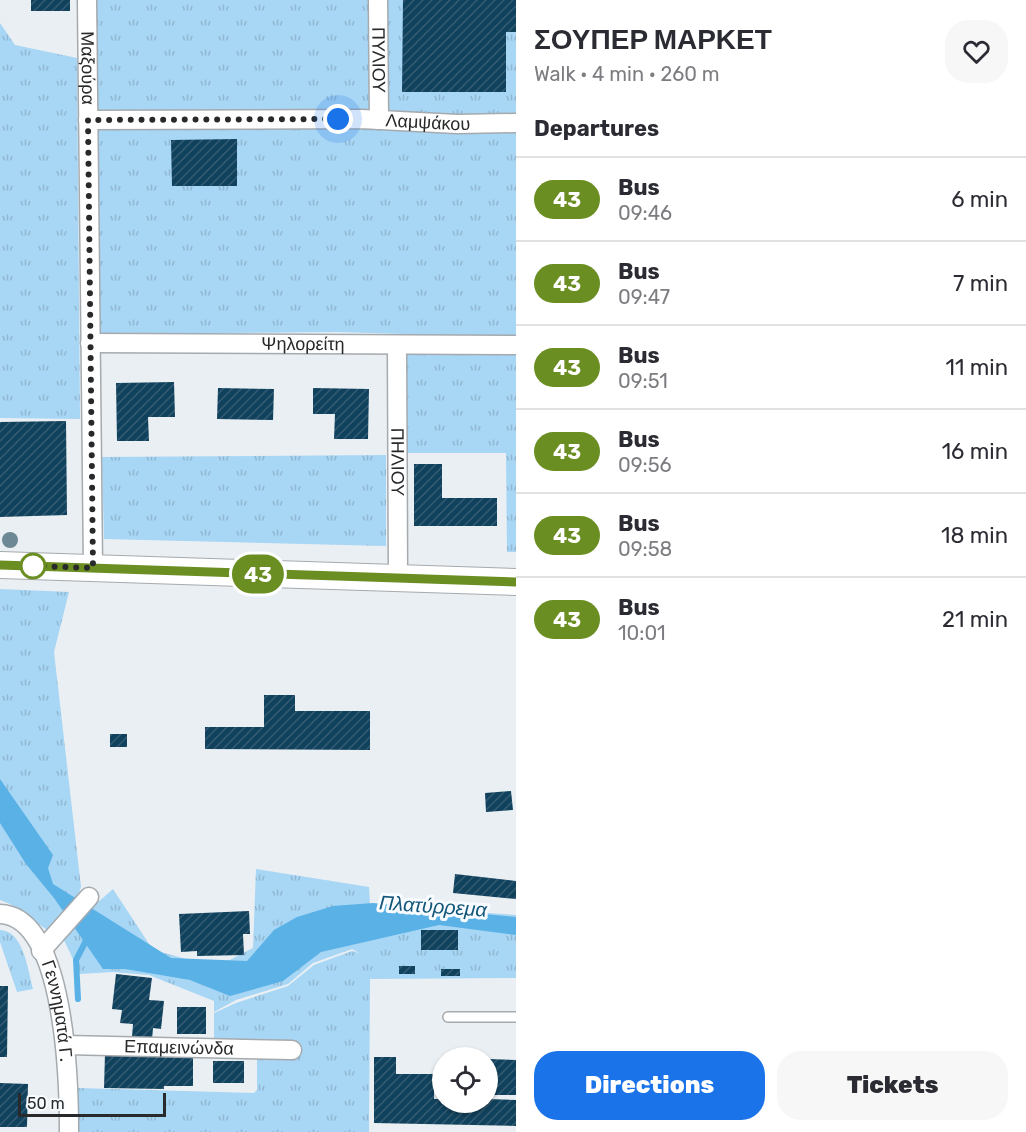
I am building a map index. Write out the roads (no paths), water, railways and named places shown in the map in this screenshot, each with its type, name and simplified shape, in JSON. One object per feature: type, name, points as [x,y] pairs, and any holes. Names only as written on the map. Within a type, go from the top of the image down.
[{"type":"main road","points":[[0,565],[516,582]]},
{"type":"street","name":"Μαξούρα","points":[[87,0],[93,568]]},
{"type":"street","name":"ΠΥΛΙΟΥ","points":[[378,0],[379,120]]},
{"type":"street","name":"Λαμψάκου","points":[[88,120],[361,119],[457,124],[516,123]]},
{"type":"street","name":"Ψηλορείτη","points":[[90,343],[516,345]]},
{"type":"street","name":"ΠΗΛΙΟΥ","points":[[397,345],[398,578]]},
{"type":"street","points":[[41,951],[89,897]]},
{"type":"street","name":"Γεννηματά Γ.","points":[[0,914],[14,918],[26,927],[51,972],[58,997],[65,1045],[69,1132]]},
{"type":"street","name":"Επαμεινώνδα","points":[[65,1045],[292,1050]]},
{"type":"lane","points":[[448,1017],[516,1017]]},
{"type":"water","points":[[0,779],[53,855],[48,868],[53,884],[171,958],[247,961],[274,930],[297,917],[333,906],[373,903],[516,917],[516,935],[439,925],[321,952],[283,981],[230,996],[190,980],[125,969],[103,969],[54,898],[26,864],[0,823]]},
{"type":"waterway","points":[[78,999],[76,960],[88,937]]},
{"type":"water label","name":"Πλατύρρεμα","points":[[433,906]]}]
